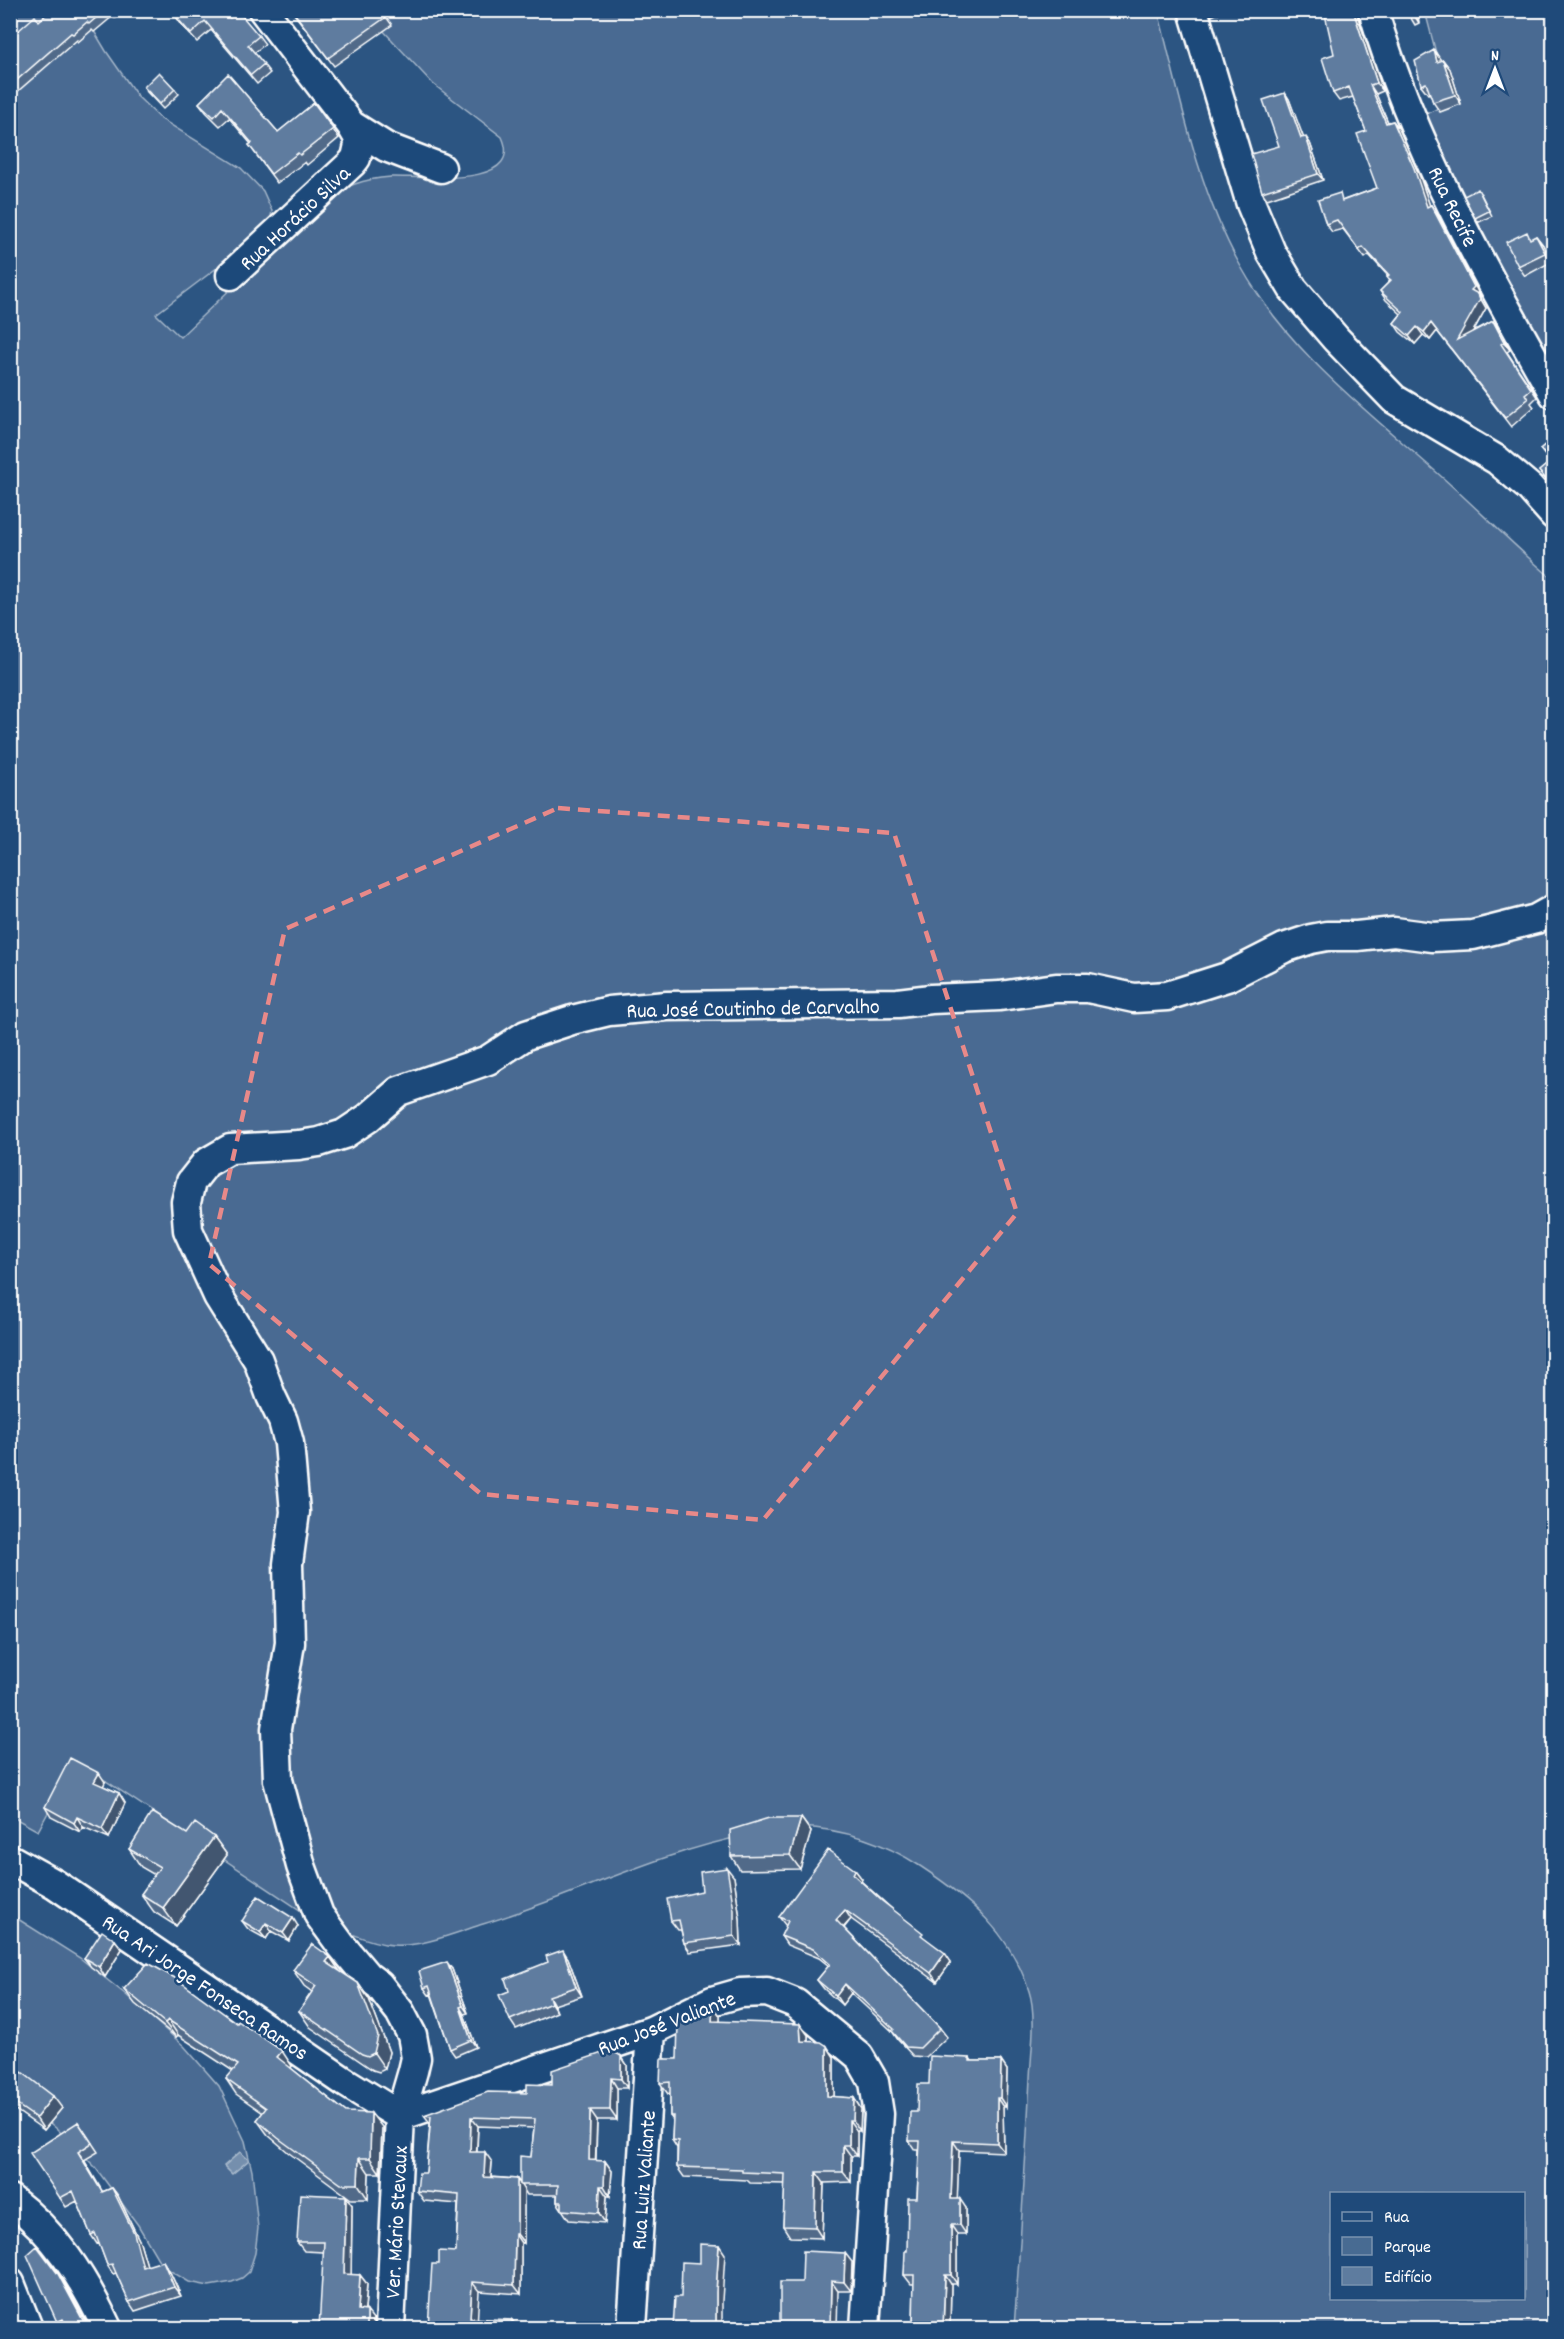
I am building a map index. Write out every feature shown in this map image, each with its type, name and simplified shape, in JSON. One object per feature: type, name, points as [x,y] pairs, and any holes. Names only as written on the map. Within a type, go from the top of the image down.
[{"type":"street","name":"Rua Horácio Silva","points":[[231,274],[352,163],[356,158],[359,144],[351,125],[263,10]]},
{"type":"street","points":[[1193,10],[1251,204],[1270,252],[1293,289],[1336,339],[1394,399],[1497,460],[1530,488],[1554,514]]},
{"type":"street","name":"Rua Recife","points":[[1373,10],[1395,76],[1435,169],[1463,226],[1554,394]]},
{"type":"street","points":[[351,125],[386,147],[432,165],[381,156],[364,158],[352,163]]},
{"type":"street","name":"Rua José Coutinho de Carvalho","points":[[400,2116],[416,2058],[412,2035],[400,2012],[379,1985],[367,1976],[341,1945],[319,1915],[301,1866],[278,1780],[276,1729],[290,1643],[288,1564],[295,1501],[290,1451],[287,1432],[258,1360],[218,1296],[188,1230],[186,1214],[188,1192],[191,1182],[206,1163],[230,1149],[299,1145],[334,1138],[368,1118],[399,1091],[488,1060],[515,1042],[539,1030],[609,1011],[677,1006],[890,1004],[1000,996],[1056,988],[1088,988],[1121,996],[1148,998],[1167,996],[1227,977],[1284,948],[1311,939],[1394,932],[1432,937],[1473,935],[1536,919],[1554,909]]},
{"type":"street","name":"Rua Ari Jorge Fonseca Ramos","points":[[10,1858],[56,1884],[336,2076],[400,2116]]},
{"type":"street","name":"Rua José Valiante","points":[[400,2116],[651,2031],[712,2001],[740,1993],[767,1992],[795,2002],[859,2056],[874,2082],[879,2114],[865,2328]]},
{"type":"street","name":"Rua Luiz Valiante","points":[[632,2328],[651,2031]]},
{"type":"street","name":"Ver. Mário Stevaux","points":[[390,2328],[400,2116]]},
{"type":"street","points":[[10,2199],[50,2234],[70,2259],[107,2328]]},
{"type":"street","points":[[10,2283],[28,2328]]},
{"type":"highlighted area","points":[[558,808],[894,833],[1017,1213],[763,1520],[481,1494],[209,1264],[285,929]]},
{"type":"green space","points":[[10,11],[82,11],[138,97],[161,119],[241,168],[263,191],[272,211],[270,222],[263,233],[156,314],[180,337],[313,210],[344,188],[363,181],[386,177],[444,178],[484,173],[498,165],[505,154],[502,137],[433,84],[365,11],[1158,11],[1191,141],[1212,206],[1240,265],[1260,296],[1282,326],[1332,380],[1553,579],[1553,2328],[1014,2328],[1033,2034],[1033,2011],[1029,1991],[1011,1951],[999,1934],[971,1904],[938,1878],[893,1850],[848,1834],[816,1828],[780,1828],[714,1843],[647,1864],[516,1913],[438,1939],[415,1944],[393,1945],[358,1936],[300,1910],[76,1761],[38,1831],[11,1816]]},
{"type":"green space","points":[[1425,11],[1553,11],[1553,367],[1462,199],[1426,114],[1449,103]]},
{"type":"green space","points":[[10,1914],[80,1958],[125,1994],[184,2046],[219,2086],[245,2141],[252,2171],[258,2228],[255,2253],[249,2272],[242,2278],[209,2286],[189,2282],[169,2270],[158,2259],[138,2225],[95,2167],[57,2129],[11,2090]]},
{"type":"shaded area","points":[[240,2152],[249,2160],[232,2174],[224,2166]]},
{"type":"building","points":[[51,10],[105,10],[89,24],[87,22],[73,34],[71,33],[10,86],[10,38],[35,16],[39,21]]},
{"type":"building","points":[[186,10],[224,10],[230,18],[238,11],[259,36],[248,45],[264,64],[251,75],[205,21],[191,34],[177,18]]},
{"type":"building","points":[[292,10],[381,10],[386,17],[328,58]]},
{"type":"building","points":[[1324,10],[1353,10],[1377,83],[1370,85],[1386,123],[1393,121],[1414,168],[1427,207],[1431,205],[1474,287],[1471,290],[1478,294],[1480,299],[1457,340],[1493,321],[1504,342],[1501,344],[1531,389],[1525,394],[1528,399],[1505,418],[1431,323],[1424,332],[1417,327],[1409,336],[1394,323],[1403,312],[1380,291],[1391,280],[1387,277],[1389,275],[1363,247],[1359,250],[1337,220],[1326,224],[1318,200],[1340,193],[1342,201],[1377,188],[1357,134],[1366,131],[1349,87],[1333,93],[1322,58],[1334,54]]},
{"type":"building","points":[[1406,10],[1413,10],[1414,15],[1409,17]]},
{"type":"building","points":[[1434,50],[1437,62],[1443,60],[1455,95],[1433,102],[1426,83],[1421,85],[1415,61]]},
{"type":"building","points":[[159,72],[175,89],[160,104],[144,87]]},
{"type":"building","points":[[228,74],[278,132],[314,103],[333,129],[271,174],[249,145],[252,143],[222,108],[214,117],[199,103]]},
{"type":"building","points":[[1285,93],[1301,138],[1306,137],[1318,174],[1262,192],[1251,154],[1279,146],[1263,100]]},
{"type":"building","points":[[1478,189],[1489,211],[1475,218],[1464,196]]},
{"type":"building","points":[[1527,232],[1530,239],[1536,236],[1545,253],[1518,266],[1506,242]]},
{"type":"building","points":[[1554,437],[1554,488],[1539,471],[1551,461],[1540,449]]},
{"type":"building","points":[[70,1758],[99,1773],[94,1782],[119,1793],[102,1829],[77,1817],[74,1823],[45,1807]]},
{"type":"building","points":[[152,1812],[187,1834],[195,1823],[214,1837],[163,1908],[141,1894],[160,1867],[129,1849]]},
{"type":"building","points":[[769,1818],[801,1818],[790,1855],[731,1856],[730,1830]]},
{"type":"building","points":[[828,1850],[855,1870],[853,1874],[882,1901],[945,1953],[931,1973],[845,1910],[836,1920],[940,2028],[920,2048],[906,2047],[892,2031],[894,2029],[845,1984],[836,1996],[817,1980],[830,1964],[813,1949],[781,1936],[788,1921],[779,1917]]},
{"type":"building","points":[[727,1868],[734,1910],[734,1936],[684,1943],[679,1920],[671,1921],[667,1899],[702,1891],[700,1872]]},
{"type":"building","points":[[258,1896],[293,1918],[283,1933],[266,1923],[260,1932],[242,1921]]},
{"type":"building","points":[[102,1931],[115,1940],[99,1967],[84,1958]]},
{"type":"building","points":[[312,1944],[330,1957],[326,1962],[358,1983],[378,2036],[374,2053],[368,2056],[362,2054],[299,2011],[316,1986],[293,1970]]},
{"type":"building","points":[[563,1950],[576,1987],[549,1996],[551,2003],[510,2020],[499,1995],[509,1991],[505,1979],[548,1962],[546,1956]]},
{"type":"building","points":[[447,1962],[463,2006],[460,2007],[471,2040],[450,2049],[429,1986],[424,1988],[419,1971]]},
{"type":"building","points":[[148,1963],[175,1978],[237,2023],[238,2021],[282,2051],[277,2057],[346,2112],[371,2113],[370,2158],[359,2158],[358,2184],[341,2184],[278,2138],[257,2120],[266,2108],[226,2079],[238,2065],[168,2020],[165,2023],[124,1989]]},
{"type":"building","points":[[713,2005],[712,2021],[800,2024],[801,2041],[821,2042],[827,2046],[827,2096],[854,2098],[853,2120],[849,2120],[849,2145],[843,2145],[843,2172],[816,2172],[815,2227],[783,2226],[785,2174],[742,2172],[742,2169],[677,2167],[678,2141],[672,2140],[673,2116],[670,2116],[670,2082],[660,2083],[661,2059],[677,2059],[678,2022]]},
{"type":"building","points":[[611,2050],[621,2056],[621,2079],[611,2078],[610,2110],[590,2110],[589,2160],[605,2161],[604,2186],[600,2186],[599,2213],[562,2210],[562,2202],[557,2202],[558,2185],[520,2185],[520,2156],[531,2157],[535,2119],[471,2117],[470,2152],[485,2152],[484,2177],[517,2179],[517,2234],[515,2234],[514,2285],[472,2282],[470,2318],[512,2320],[512,2328],[428,2328],[432,2264],[439,2264],[439,2251],[456,2252],[459,2195],[417,2191],[419,2173],[426,2173],[431,2116],[424,2115],[488,2092],[527,2093],[527,2084],[552,2085],[552,2070]]},
{"type":"building","points":[[930,2056],[970,2058],[970,2061],[1001,2061],[1000,2098],[997,2098],[997,2143],[953,2141],[951,2199],[960,2199],[960,2225],[951,2225],[951,2275],[945,2275],[943,2328],[913,2328],[914,2275],[904,2275],[908,2198],[917,2198],[920,2141],[909,2141],[910,2112],[917,2112],[918,2084],[929,2084]]},
{"type":"building","points":[[10,2068],[23,2073],[53,2096],[36,2118],[10,2100]]},
{"type":"building","points":[[78,2122],[92,2143],[78,2152],[102,2192],[112,2188],[134,2233],[143,2267],[163,2261],[174,2287],[129,2302],[112,2264],[107,2265],[95,2233],[91,2235],[73,2191],[60,2198],[30,2153]]},
{"type":"building","points":[[300,2194],[346,2196],[344,2274],[360,2275],[358,2310],[367,2311],[367,2328],[319,2328],[324,2242],[297,2242]]},
{"type":"building","points":[[700,2244],[719,2245],[716,2328],[673,2328],[675,2297],[681,2297],[682,2262],[700,2263]]},
{"type":"building","points":[[37,2246],[58,2274],[88,2328],[67,2328],[63,2319],[57,2322],[27,2255]]},
{"type":"building","points":[[803,2251],[845,2253],[844,2282],[831,2281],[830,2328],[780,2328],[780,2282],[802,2282]]}]
